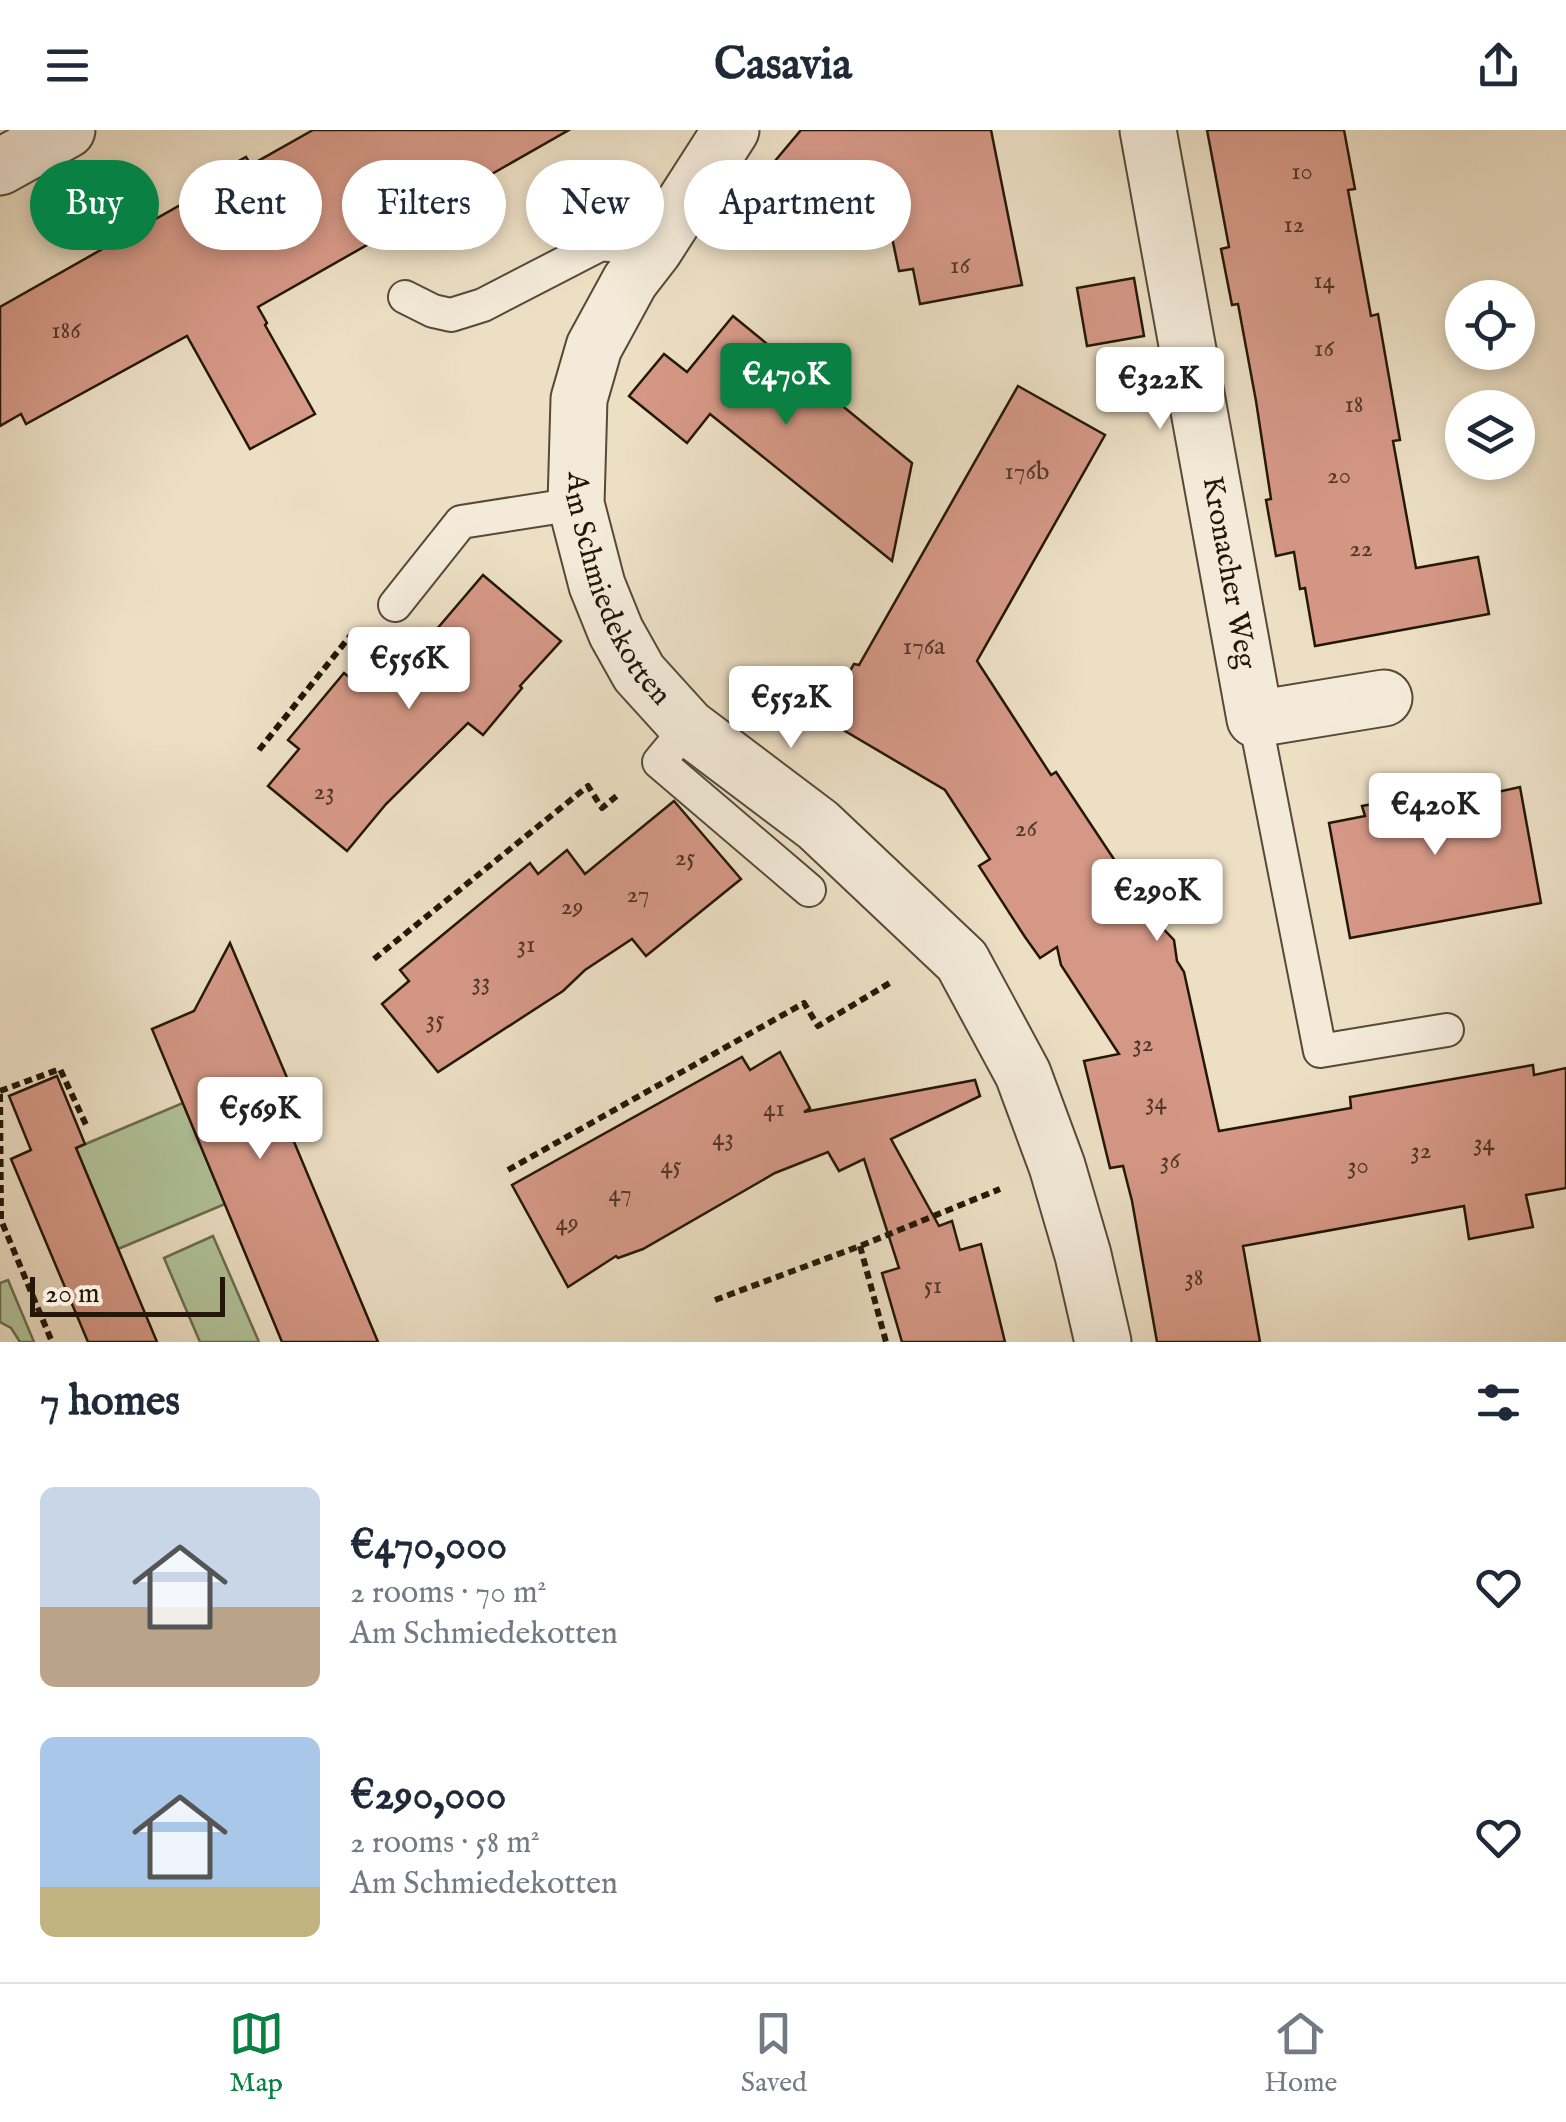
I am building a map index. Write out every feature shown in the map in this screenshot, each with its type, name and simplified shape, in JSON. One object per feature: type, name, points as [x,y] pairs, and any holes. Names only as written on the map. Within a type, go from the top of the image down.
[{"type":"street","points":[[0,167],[67,130]]},
{"type":"street","name":"Am Schmiedekotten","points":[[664,235],[732,130]]},
{"type":"street","name":"Kronacher Weg","points":[[1148,130],[1255,720]]},
{"type":"street","name":"Am Schmiedekotten","points":[[654,250],[630,281],[594,347],[580,399],[576,504],[598,585],[616,632],[674,744],[818,825],[962,961],[1015,1058],[1056,1166],[1084,1256],[1103,1342]]},
{"type":"street","points":[[1255,720],[1384,698]]},
{"type":"lane","points":[[405,297],[450,315],[483,305],[589,250]]},
{"type":"lane","points":[[395,606],[460,522],[576,504]]},
{"type":"lane","name":"Kronacher Weg","points":[[1255,720],[1320,1051],[1447,1030]]},
{"type":"lane","points":[[674,744],[809,890]]},
{"type":"path","points":[[259,750],[373,608],[395,606]]},
{"type":"path","points":[[374,959],[588,786],[602,808],[674,744]]},
{"type":"path","points":[[508,1170],[804,1003],[818,1026],[949,947]]},
{"type":"path","points":[[52,1342],[1,1220],[0,1093],[60,1068],[87,1127]]},
{"type":"path","points":[[715,1300],[1056,1166]]},
{"type":"path","points":[[860,1246],[886,1342]]},
{"type":"green space","points":[[183,1103],[225,1204],[118,1249],[76,1148]]},
{"type":"green space","points":[[213,1236],[259,1342],[200,1342],[164,1258]]},
{"type":"green space","points":[[8,1280],[34,1342],[20,1342],[11,1328],[0,1322],[0,1283]]},
{"type":"building","points":[[313,130],[569,130],[506,166],[506,160],[342,160],[342,250],[358,250],[258,307],[315,414],[250,449],[187,336],[26,424],[21,414],[0,426],[0,307],[101,250],[159,250],[159,217],[179,206],[179,250],[322,250],[322,160],[260,160]]},
{"type":"building","points":[[801,130],[991,130],[1022,285],[920,304],[913,269],[899,271],[895,250],[911,250],[911,160],[776,160]]},
{"type":"building","points":[[1207,130],[1344,130],[1355,189],[1348,190],[1371,316],[1378,314],[1400,440],[1393,441],[1416,568],[1478,557],[1489,614],[1315,646],[1294,552],[1276,556],[1256,401],[1238,304],[1232,305],[1221,249],[1229,247]]},
{"type":"building","points":[[1134,278],[1144,336],[1087,346],[1077,288]]},
{"type":"building","points":[[733,316],[912,463],[892,561],[710,414],[687,443],[629,396],[664,354],[687,372]]},
{"type":"building","points":[[1018,386],[1105,435],[977,661],[1051,775],[1056,772],[1153,918],[1174,940],[1219,1131],[1351,1108],[1350,1097],[1533,1065],[1534,1075],[1566,1068],[1566,1188],[1526,1195],[1533,1227],[1469,1239],[1464,1206],[1243,1246],[1260,1342],[1157,1342],[1123,1166],[1110,1168],[1084,1061],[1119,1054],[1061,965],[1057,947],[1040,958],[1025,937],[979,866],[990,859],[945,790],[823,718],[854,664],[859,665]]},
{"type":"building","points":[[483,575],[561,641],[483,735],[468,723],[386,804],[347,851],[268,786],[299,749],[288,740],[344,673],[355,682],[385,645],[407,664]]},
{"type":"building","points":[[1481,777],[1484,795],[1520,787],[1541,903],[1350,938],[1329,823],[1365,816],[1362,806],[1426,794],[1424,788]]},
{"type":"building","points":[[674,801],[741,879],[646,956],[632,939],[585,970],[563,991],[438,1072],[382,1004],[409,981],[400,970],[530,863],[538,874],[567,850],[585,874]]},
{"type":"building","points":[[230,943],[288,1080],[271,1087],[378,1342],[282,1342],[152,1029],[194,1011]]},
{"type":"building","points":[[780,1052],[810,1108],[804,1112],[975,1080],[980,1096],[891,1139],[939,1226],[952,1221],[960,1250],[981,1244],[1005,1342],[902,1342],[882,1273],[899,1268],[864,1159],[839,1171],[828,1152],[775,1173],[643,1249],[616,1256],[568,1287],[512,1185],[742,1057],[750,1070]]},
{"type":"building","points":[[57,1076],[85,1144],[76,1148],[157,1342],[88,1342],[11,1159],[31,1150],[9,1096]]}]
